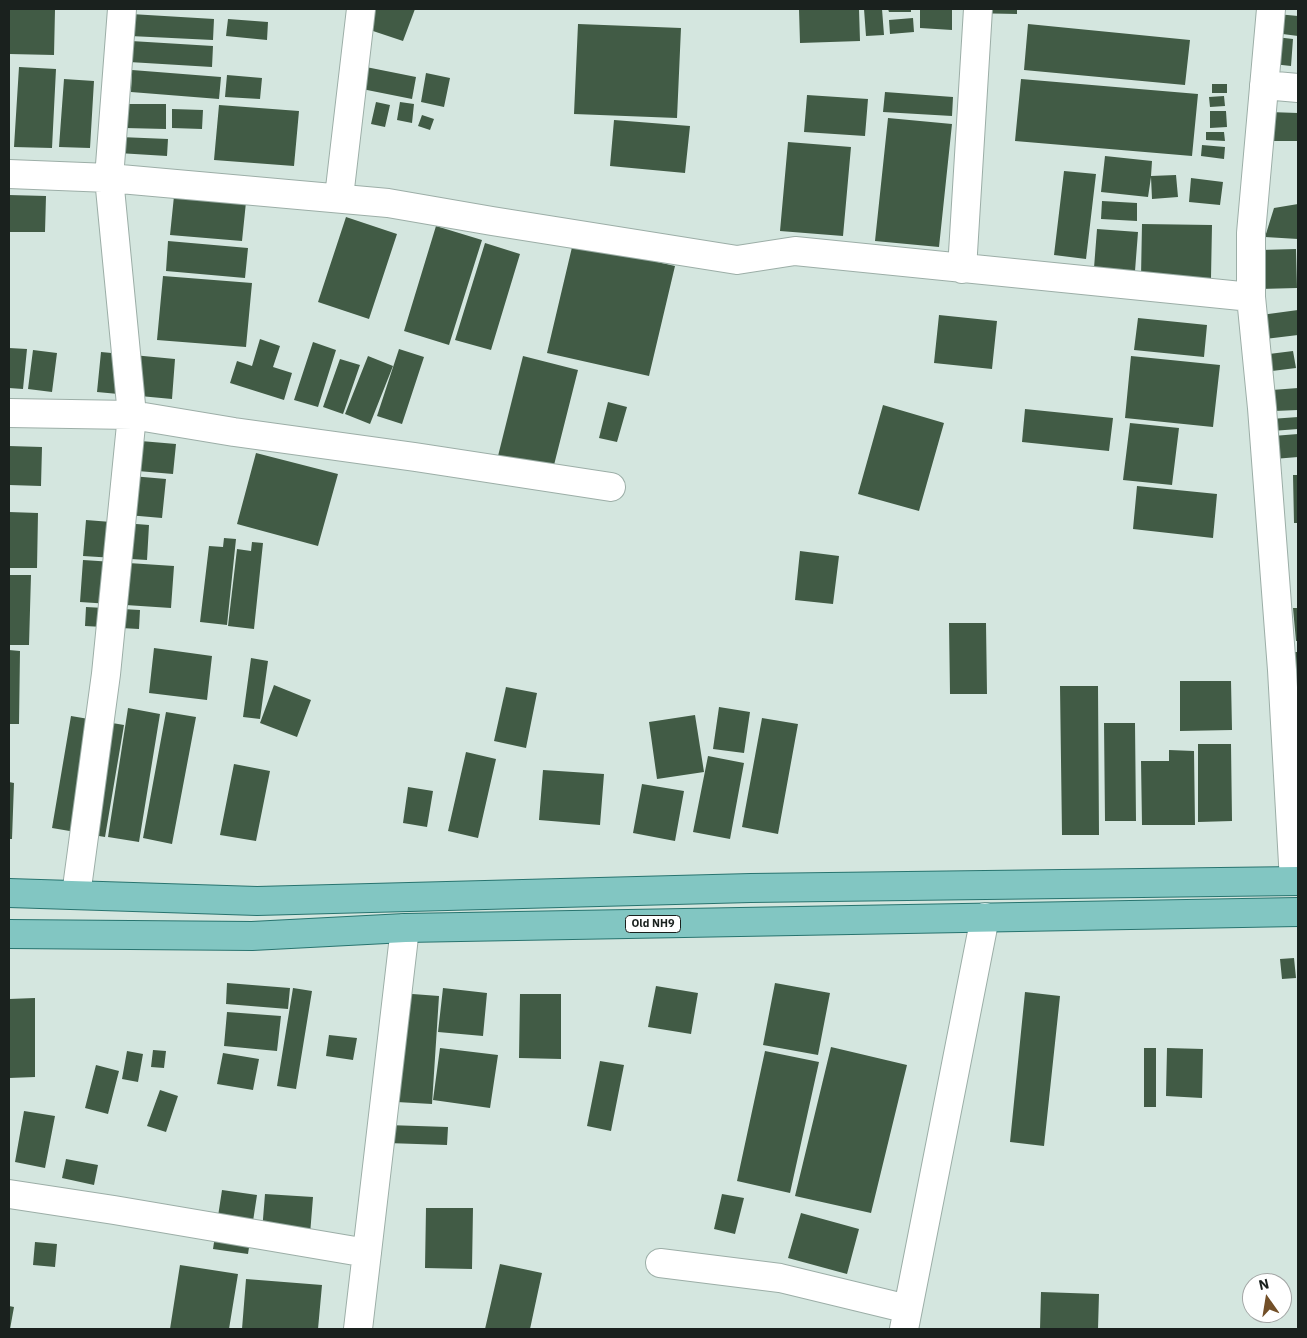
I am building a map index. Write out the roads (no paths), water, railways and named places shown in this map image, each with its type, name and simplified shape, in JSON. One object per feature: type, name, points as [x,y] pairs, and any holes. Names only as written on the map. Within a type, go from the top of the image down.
[{"type":"main road","points":[[9,893],[257,901],[751,888],[1296,881]]},
{"type":"main road","name":"Old NH9","points":[[9,934],[252,936],[405,928],[1298,912]]},
{"type":"street","points":[[76,895],[106,674],[132,415],[109,178],[122,9]]},
{"type":"street","points":[[339,197],[361,9]]},
{"type":"street","points":[[962,269],[978,9]]},
{"type":"street","points":[[1271,9],[1251,233],[1251,297],[1262,408],[1296,881]]},
{"type":"street","points":[[1264,85],[1298,88]]},
{"type":"street","points":[[9,174],[109,178],[339,197],[388,203],[737,260],[795,251],[1251,297]]},
{"type":"street","points":[[9,413],[132,415],[234,432],[611,487]]},
{"type":"street","points":[[660,1263],[780,1278],[906,1319],[985,917]]},
{"type":"street","points":[[358,1329],[405,928]]},
{"type":"street","points":[[9,1194],[367,1253]]}]
